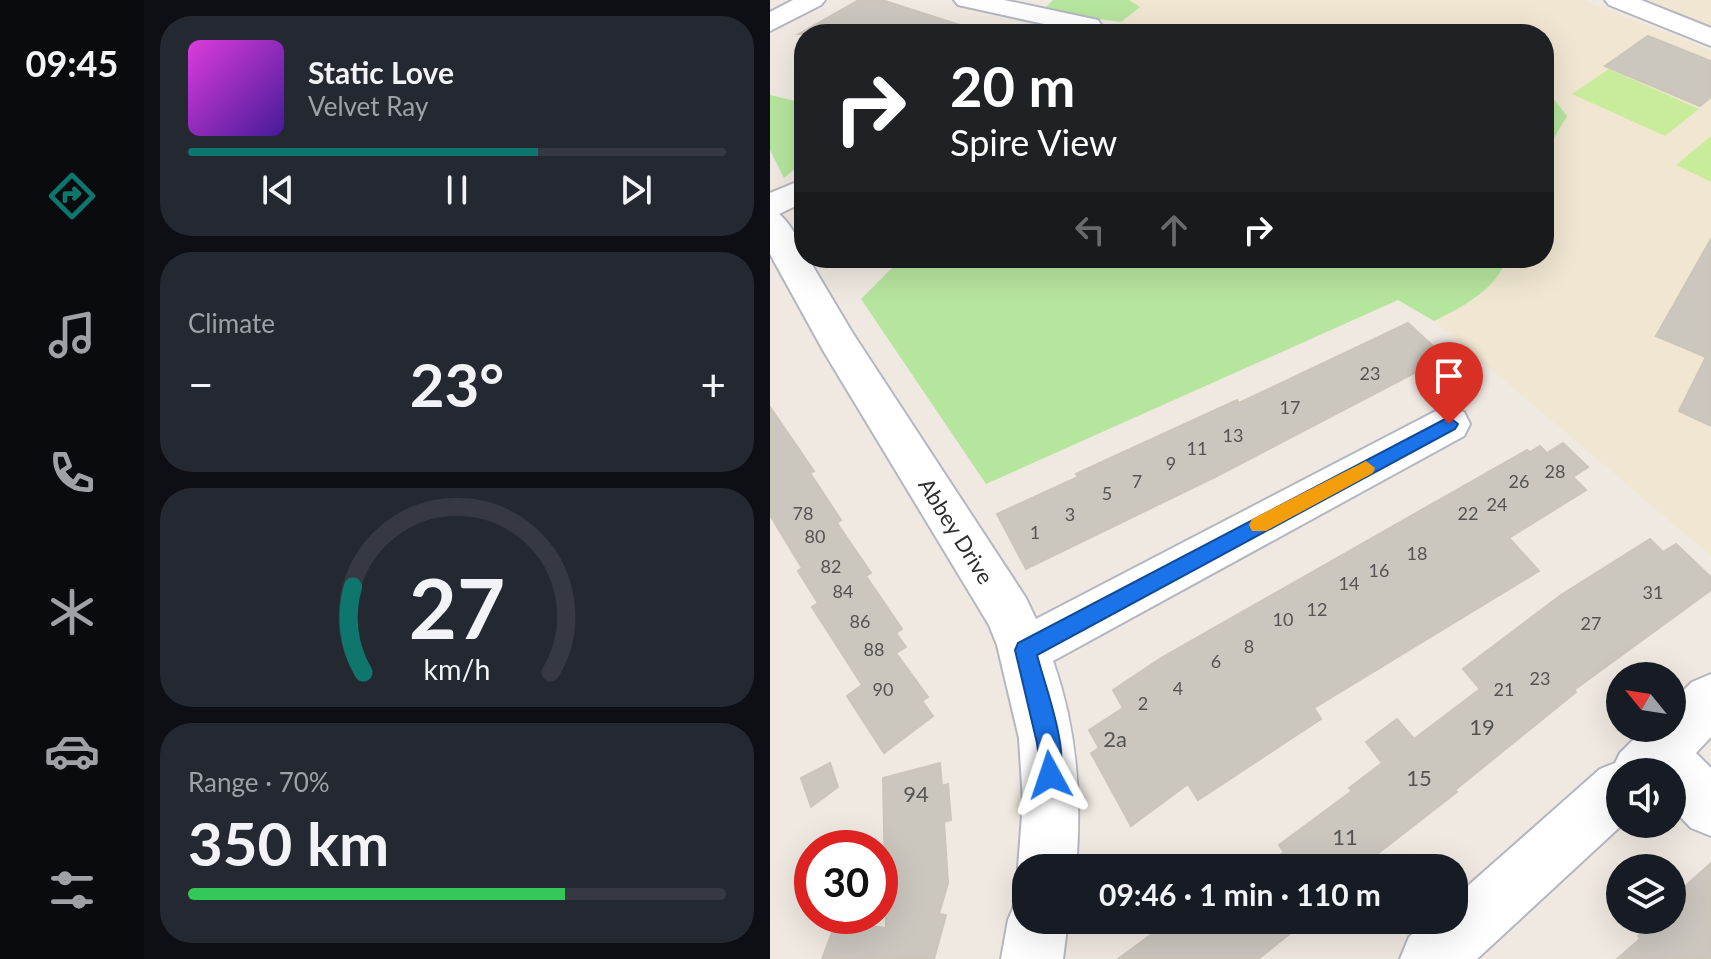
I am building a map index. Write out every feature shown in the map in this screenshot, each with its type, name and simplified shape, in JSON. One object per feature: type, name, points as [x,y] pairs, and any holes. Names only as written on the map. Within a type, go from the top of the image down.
[{"type":"street","points":[[770,23],[812,0]]},
{"type":"street","points":[[967,0],[1080,24]]},
{"type":"street","points":[[1618,0],[1711,38]]},
{"type":"street","points":[[770,206],[794,194]]},
{"type":"street","name":"Abbey Drive","points":[[770,223],[794,265]]},
{"type":"street","name":"Abbey Drive","points":[[796,268],[838,342],[1009,614],[1025,650],[1049,743],[1052,806],[1048,854]]},
{"type":"street","points":[[1025,650],[1449,424]]},
{"type":"street","points":[[1653,758],[1711,700]]},
{"type":"street","points":[[1686,796],[1711,808]]},
{"type":"street","points":[[1431,959],[1606,802]]},
{"type":"street","points":[[1032,959],[1036,934]]},
{"type":"shaded area","points":[[1129,0],[1583,0],[1711,51],[1711,556],[1434,321],[1476,299],[1504,268],[1554,268],[1554,138],[1567,116],[1554,100],[1554,24],[1118,24],[1139,7]]},
{"type":"shaded area","points":[[1647,0],[1711,0],[1711,31]]},
{"type":"green space","points":[[1053,0],[1129,0],[1140,7],[1121,22],[1042,11]]},
{"type":"green space","points":[[1609,69],[1699,109],[1665,136],[1572,94]]},
{"type":"green space","points":[[770,95],[794,101],[794,170],[784,178],[770,150]]},
{"type":"green space","points":[[1554,100],[1567,116],[1554,138]]},
{"type":"green space","points":[[1711,136],[1711,182],[1676,165]]},
{"type":"green space","points":[[892,268],[1503,268],[1495,280],[1467,303],[1434,321],[1398,300],[986,484],[861,299]]},
{"type":"building","points":[[859,0],[882,0],[957,24],[817,24]]},
{"type":"building","points":[[1648,36],[1711,61],[1711,97],[1700,106],[1605,66]]},
{"type":"building","points":[[1711,239],[1711,426],[1679,411],[1706,357],[1656,336]]},
{"type":"building","points":[[1408,323],[1445,357],[1217,476],[1026,569],[997,514],[1078,477],[1076,474],[1237,400],[1239,403]]},
{"type":"building","points":[[770,407],[814,471],[810,473],[841,520],[837,523],[871,573],[866,576],[902,629],[896,633],[906,647],[896,653],[928,697],[922,701],[933,716],[884,753],[847,696],[862,685],[812,607],[818,603],[798,571],[802,568],[770,515]]},
{"type":"building","points":[[1563,443],[1588,467],[1573,477],[1586,490],[1509,538],[1539,571],[1314,708],[1321,719],[1198,800],[1188,784],[1131,826],[1091,753],[1099,748],[1089,730],[1123,708],[1113,690],[1161,658],[1527,450],[1530,452],[1540,446],[1547,453]]},
{"type":"building","points":[[1650,539],[1663,552],[1676,544],[1711,577],[1711,590],[1612,662],[1606,662],[1606,667],[1455,790],[1457,792],[1377,854],[1281,854],[1284,852],[1279,845],[1352,791],[1349,788],[1382,763],[1366,742],[1397,719],[1414,739],[1480,689],[1463,669],[1561,595]]},
{"type":"building","points":[[830,763],[838,787],[811,807],[801,778]]},
{"type":"building","points":[[940,763],[942,786],[948,784],[951,820],[944,822],[948,883],[939,914],[946,915],[934,959],[822,959],[831,934],[898,934],[898,830],[884,830],[883,778]]},
{"type":"building","points":[[1711,863],[1711,959],[1617,959],[1640,939],[1640,934],[1686,934],[1686,885]]},
{"type":"building","points":[[1152,934],[1289,934],[1258,959],[1118,959]]},
{"type":"slow traffic","points":[[1259,525],[1366,468]]},
{"type":"route","points":[[1050,775],[1049,743],[1025,650],[1449,424]]}]
